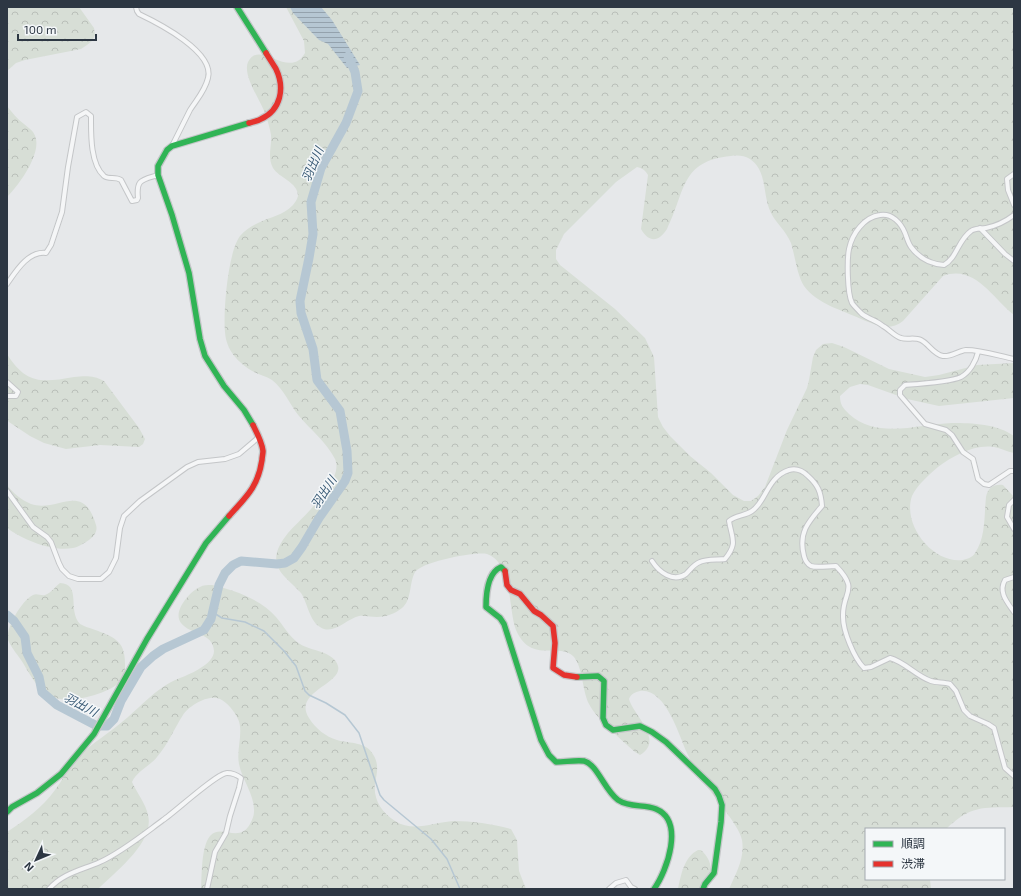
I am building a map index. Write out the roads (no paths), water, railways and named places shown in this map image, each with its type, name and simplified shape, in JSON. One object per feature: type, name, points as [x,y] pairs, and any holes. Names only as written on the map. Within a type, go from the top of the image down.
[{"type":"street","points":[[136,7],[139,14],[179,36],[189,44],[206,63],[209,72],[202,94],[191,109],[172,146]]},
{"type":"street","points":[[7,812],[12,807],[37,793],[61,774],[94,734],[147,639],[206,543],[251,492],[257,480],[261,466],[263,451],[254,425],[244,410],[224,386],[205,356],[200,339],[189,273],[172,215],[158,175],[158,166],[167,150],[172,146],[262,119],[276,107],[281,95],[280,80],[276,69],[237,7]]},
{"type":"street","points":[[7,284],[17,270],[31,255],[46,253],[51,245],[62,212],[77,117],[86,112],[91,116],[91,144],[96,163],[104,176],[107,178],[118,178],[121,180],[132,201],[137,200],[138,198],[137,187],[141,180],[158,175]]},
{"type":"street","points":[[1014,174],[1007,179],[1008,190],[1014,204]]},
{"type":"street","points":[[1014,215],[1008,220],[987,228],[972,230],[964,237],[952,258],[944,265],[932,264],[911,248],[905,232],[896,219],[889,215],[880,215],[865,221],[856,232],[848,255],[848,281],[852,303],[863,314],[897,336],[903,339],[916,338],[923,341],[937,354],[944,356],[964,350],[1014,359]]},
{"type":"street","points":[[980,228],[1005,254],[1014,261]]},
{"type":"street","points":[[978,352],[973,364],[962,376],[954,379],[905,386],[900,390],[900,395],[925,424],[946,430],[952,435],[963,452],[973,459],[980,482],[989,485],[1010,471],[1014,471]]},
{"type":"street","points":[[7,382],[18,392],[16,396],[7,396]]},
{"type":"street","points":[[7,491],[33,527],[47,537],[51,542],[62,569],[69,576],[78,579],[101,579],[110,572],[116,558],[120,528],[124,516],[140,501],[187,467],[198,462],[225,459],[239,454],[259,436]]},
{"type":"street","points":[[652,561],[668,576],[674,578],[681,577],[698,562],[725,559],[731,552],[734,540],[729,521],[735,516],[752,512],[777,476],[792,469],[804,472],[815,482],[819,489],[822,506],[805,527],[802,536],[804,559],[809,565],[813,566],[836,566],[848,582],[849,587],[843,618],[857,660],[864,668],[871,667],[890,658],[897,660],[932,682],[950,684],[956,691],[964,710],[970,716],[994,728],[1005,768],[1014,776]]},
{"type":"street","points":[[1014,500],[1010,505],[1007,517],[1014,529]]},
{"type":"street","points":[[654,889],[664,873],[672,844],[672,837],[665,815],[659,810],[620,802],[603,784],[599,775],[587,763],[577,761],[556,762],[549,755],[541,740],[504,624],[500,618],[486,607],[485,598],[491,577],[498,567],[501,567],[506,572],[507,585],[511,590],[520,594],[534,611],[553,626],[553,668],[560,674],[571,677],[598,676],[604,681],[604,718],[606,725],[612,730],[640,726],[652,732],[666,742],[715,789],[722,805],[722,822],[714,873],[703,889]]},
{"type":"street","points":[[1014,577],[1005,580],[1002,585],[1002,591],[1014,612]]},
{"type":"street","points":[[50,889],[60,878],[71,872],[99,862],[117,852],[164,820],[222,774],[227,773],[237,775],[241,778],[239,788],[226,833],[215,852],[207,889]]},
{"type":"street","points":[[609,889],[616,883],[626,880],[636,889]]},
{"type":"water","points":[[290,7],[321,7],[332,20],[360,65],[347,68],[328,44],[319,40],[293,13]]},
{"type":"waterway","name":"羽出川","points":[[7,615],[14,621],[25,637],[27,653],[39,677],[42,692],[57,705],[97,726],[107,726],[114,719],[121,701],[141,667],[163,649],[204,630],[211,619],[219,585],[225,573],[233,565],[241,561],[277,564],[285,563],[294,558],[319,518],[345,481],[348,473],[347,451],[340,411],[317,380],[313,349],[301,313],[300,301],[313,234],[311,202],[321,168],[346,123],[358,91],[355,72],[348,56]]},
{"type":"waterway","points":[[214,613],[222,618],[245,622],[264,631],[284,651],[296,666],[305,691],[309,695],[326,703],[345,715],[359,733],[380,795],[431,839],[447,859],[460,889]]}]
